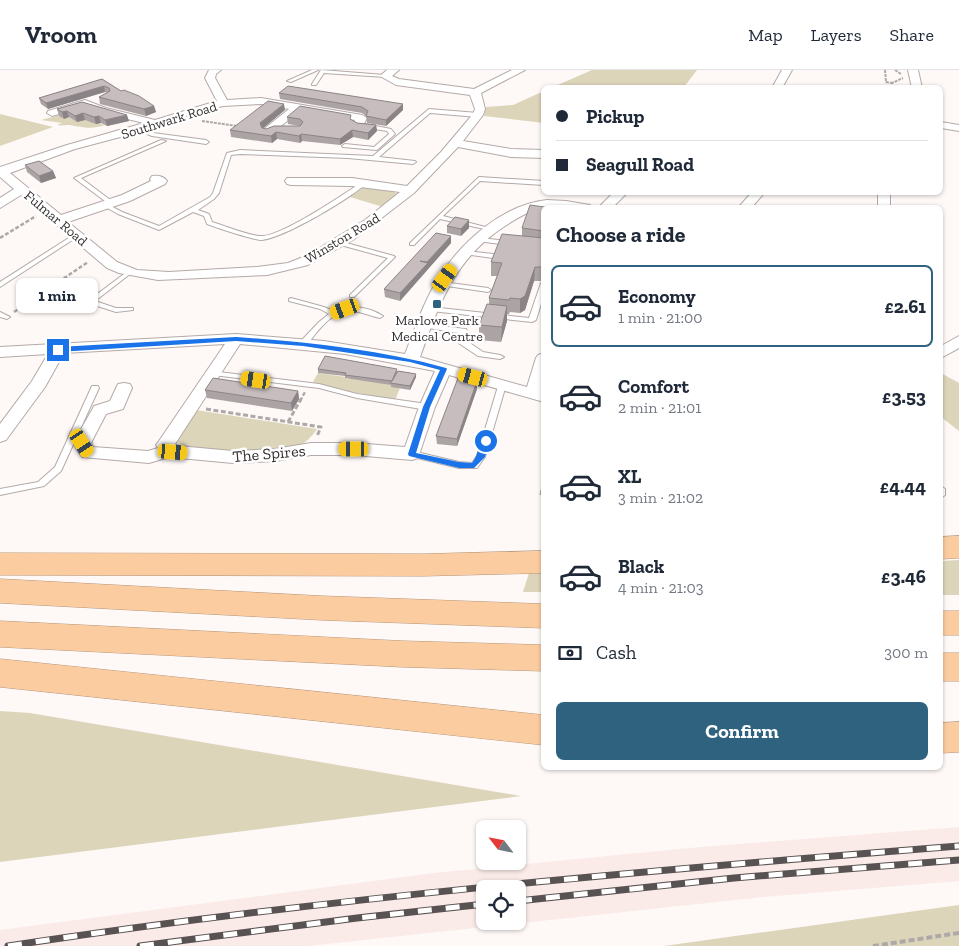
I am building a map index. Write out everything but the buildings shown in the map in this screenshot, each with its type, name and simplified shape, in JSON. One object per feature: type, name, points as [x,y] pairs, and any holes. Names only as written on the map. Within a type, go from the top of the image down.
[{"type":"highway","points":[[943,548],[959,547]]},
{"type":"highway","points":[[0,564],[423,565],[541,562]]},
{"type":"highway","points":[[0,590],[322,608],[541,616]]},
{"type":"highway","points":[[943,623],[959,623]]},
{"type":"highway","points":[[0,634],[394,654],[541,658]]},
{"type":"highway","points":[[943,666],[959,666]]},
{"type":"highway","points":[[0,673],[541,730]]},
{"type":"highway","points":[[943,738],[959,737]]},
{"type":"street","points":[[216,70],[211,73],[210,78],[224,103]]},
{"type":"street","points":[[389,73],[396,82],[475,92],[520,70]]},
{"type":"street","points":[[779,85],[787,70]]},
{"type":"street","points":[[913,70],[917,85]]},
{"type":"street","points":[[475,92],[480,109],[478,115]]},
{"type":"street","points":[[52,113],[105,97]]},
{"type":"street","name":"Southwark Road","points":[[0,171],[71,147],[224,103],[261,101],[362,118],[358,125]]},
{"type":"street","points":[[85,103],[97,110],[139,116],[156,124]]},
{"type":"street","points":[[271,129],[298,107]]},
{"type":"street","name":"Winston Road","points":[[112,265],[128,273],[156,276],[271,270],[302,262],[339,243],[392,207],[433,169],[478,115]]},
{"type":"street","points":[[943,126],[959,128]]},
{"type":"street","points":[[271,129],[288,128]]},
{"type":"street","points":[[456,143],[511,153],[541,154]]},
{"type":"street","name":"Fulmar Road","points":[[0,171],[112,265]]},
{"type":"street","points":[[60,220],[108,204],[161,181],[156,180]]},
{"type":"street","points":[[291,181],[364,183],[410,190]]},
{"type":"street","points":[[0,204],[22,189]]},
{"type":"street","points":[[607,205],[619,195]]},
{"type":"street","points":[[747,205],[756,195]]},
{"type":"street","points":[[410,360],[442,284],[456,262],[491,230],[526,209],[541,205]]},
{"type":"street","points":[[546,205],[562,205]]},
{"type":"street","points":[[171,450],[165,445],[236,339]]},
{"type":"street","points":[[0,352],[236,339],[303,344],[410,360],[538,396],[541,377]]},
{"type":"street","points":[[943,352],[959,341]]},
{"type":"street","points":[[0,436],[40,383],[58,350]]},
{"type":"street","points":[[412,454],[426,407],[444,369]]},
{"type":"street","points":[[124,388],[118,406],[100,410],[82,443],[88,453],[149,457],[171,450]]},
{"type":"street","name":"The Spires","points":[[171,450],[173,452],[234,458],[275,455],[311,449],[354,449],[412,454]]},
{"type":"lane","points":[[289,81],[316,70]]},
{"type":"lane","points":[[314,84],[323,71],[389,73]]},
{"type":"lane","points":[[375,157],[429,111],[478,115]]},
{"type":"lane","points":[[345,146],[375,149],[392,134],[389,130],[358,125]]},
{"type":"lane","points":[[139,129],[152,134],[206,142]]},
{"type":"lane","points":[[163,141],[77,178],[120,213],[159,228],[212,198],[216,193],[229,154],[240,152],[375,157],[413,162]]},
{"type":"lane","points":[[412,244],[479,179],[541,184]]},
{"type":"lane","points":[[192,210],[207,215],[209,223],[220,228],[261,238],[269,237],[291,228],[364,183]]},
{"type":"lane","points":[[439,217],[491,230]]},
{"type":"lane","points":[[0,285],[77,235]]},
{"type":"lane","points":[[479,240],[516,244]]},
{"type":"lane","points":[[339,243],[392,257],[352,296]]},
{"type":"lane","points":[[466,253],[493,256]]},
{"type":"lane","points":[[128,273],[90,302],[116,310],[131,309]]},
{"type":"lane","points":[[442,284],[488,290]]},
{"type":"lane","points":[[431,309],[532,320],[541,292]]},
{"type":"lane","points":[[291,300],[322,308],[333,313]]},
{"type":"lane","points":[[303,344],[333,313],[345,309],[355,309],[380,316]]},
{"type":"lane","points":[[424,326],[463,331],[460,340],[481,354],[500,357]]},
{"type":"lane","points":[[213,373],[319,386],[356,396],[426,407]]},
{"type":"lane","points":[[412,454],[459,465],[474,466],[481,457],[502,385]]},
{"type":"lane","points":[[0,492],[41,484],[58,469],[95,388]]},
{"type":"path","points":[[884,70],[886,82],[892,83]]},
{"type":"path","points":[[201,120],[225,125],[271,129]]},
{"type":"path","points":[[0,238],[48,210]]},
{"type":"path","points":[[4,315],[100,254]]},
{"type":"path","points":[[190,406],[321,427],[311,449]]},
{"type":"path","points":[[873,946],[959,933]]},
{"type":"shaded area","points":[[592,70],[697,70],[686,85],[558,85]]},
{"type":"shaded area","points":[[541,92],[541,123],[484,116],[486,107],[513,105]]},
{"type":"shaded area","points":[[0,114],[53,127],[0,146]]},
{"type":"shaded area","points":[[60,115],[64,119],[69,117],[77,122],[85,120],[105,125],[87,128],[57,125],[62,123],[41,120]]},
{"type":"shaded area","points":[[366,186],[391,190],[398,195],[383,207],[350,197]]},
{"type":"shaded area","points":[[318,373],[350,379],[352,377],[400,388],[395,400],[313,382]]},
{"type":"shaded area","points":[[943,374],[959,383],[959,431],[943,419]]},
{"type":"shaded area","points":[[196,410],[317,429],[302,444],[294,448],[278,451],[238,452],[186,448],[178,442],[178,437]]},
{"type":"shaded area","points":[[959,560],[959,595],[943,595],[943,561]]},
{"type":"shaded area","points":[[529,573],[541,573],[541,592],[523,592]]},
{"type":"shaded area","points":[[0,711],[30,713],[521,796],[0,862]]},
{"type":"shaded area","points":[[959,827],[959,881],[763,897],[526,923],[526,880],[476,880],[476,928],[308,946],[0,946],[0,930],[434,873],[476,869],[526,870],[526,864],[700,847]]},
{"type":"shaded area","points":[[959,905],[959,946],[664,946]]},
{"type":"railway","points":[[8,946],[245,914],[482,887],[959,846]]},
{"type":"railway","points":[[526,900],[734,878],[959,860]]},
{"type":"railway","points":[[140,946],[476,905]]},
{"type":"place","name":"Marlowe Park Medical Centre","points":[[437,304]]},
{"type":"route","points":[[58,350],[97,346],[236,339],[303,344],[410,360],[444,369],[426,407],[412,454],[459,465],[474,466],[481,457],[486,441]]}]
